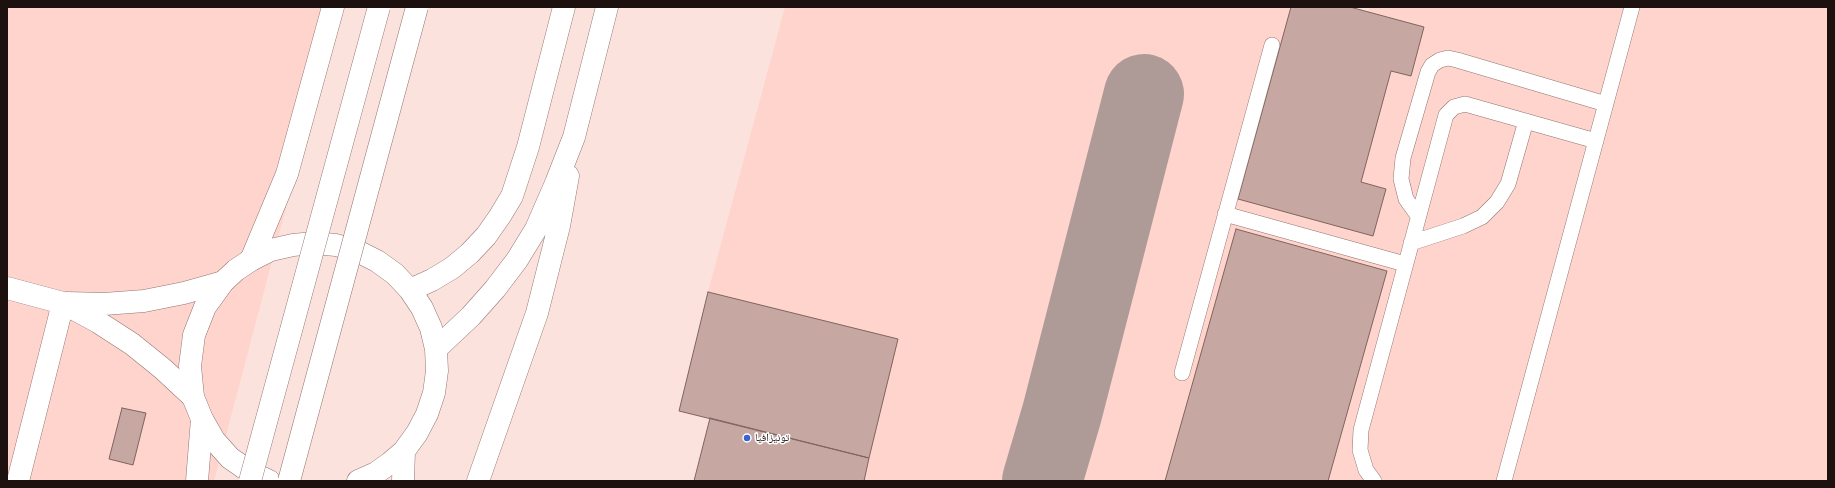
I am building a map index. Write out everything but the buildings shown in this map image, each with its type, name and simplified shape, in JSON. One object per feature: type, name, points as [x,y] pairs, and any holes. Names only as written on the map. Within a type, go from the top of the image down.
[{"type":"main road","points":[[251,260],[288,174],[333,7]]},
{"type":"main road","points":[[250,481],[379,7]]},
{"type":"main road","points":[[289,481],[417,7]]},
{"type":"main road","points":[[410,290],[432,280],[452,268],[470,253],[491,229],[512,196],[528,147],[564,7]]},
{"type":"main road","points":[[478,481],[537,313],[559,226],[574,137],[607,7]]},
{"type":"main road","points":[[436,349],[480,305],[517,260],[536,229],[574,137]]},
{"type":"main road","points":[[269,481],[250,472],[230,458],[214,440],[202,419],[193,396],[190,366],[194,335],[205,307],[223,282],[236,270],[251,260],[271,250],[292,245],[314,243],[336,245],[357,252],[377,261],[395,274],[410,290],[422,308],[428,321],[436,349],[437,371],[432,400],[427,414],[417,433],[404,450],[376,473],[358,481]]},
{"type":"main road","points":[[63,303],[104,304],[144,301],[184,293],[223,282]]},
{"type":"main road","points":[[7,288],[63,303],[98,322],[132,344],[193,396]]},
{"type":"main road","points":[[18,481],[63,303]]},
{"type":"main road","points":[[197,481],[202,419]]},
{"type":"main road","points":[[403,481],[404,450]]},
{"type":"lane","points":[[1504,481],[1632,7]]},
{"type":"lane","points":[[1182,373],[1272,45]]},
{"type":"lane","points":[[1418,216],[1406,199],[1401,179],[1403,158],[1428,72],[1432,65],[1440,60],[1448,58],[1457,60],[1606,104]]},
{"type":"lane","points":[[1374,481],[1366,470],[1360,450],[1361,430],[1446,115],[1454,107],[1465,104],[1596,141]]},
{"type":"lane","points":[[1411,243],[1463,226],[1482,216],[1497,202],[1508,184],[1526,120]]},
{"type":"lane","points":[[1225,214],[1405,264]]},
{"type":"shaded area","points":[[7,7],[339,7],[214,481],[7,481]]},
{"type":"shaded area","points":[[785,7],[1350,7],[1368,12],[1370,7],[1828,7],[1828,481],[694,481],[710,418],[679,411],[708,292]]},
{"type":"taxiway","points":[[1042,481],[1062,413],[1144,94]]},
{"type":"place","name":"تونيزافيا","points":[[747,438]]}]
